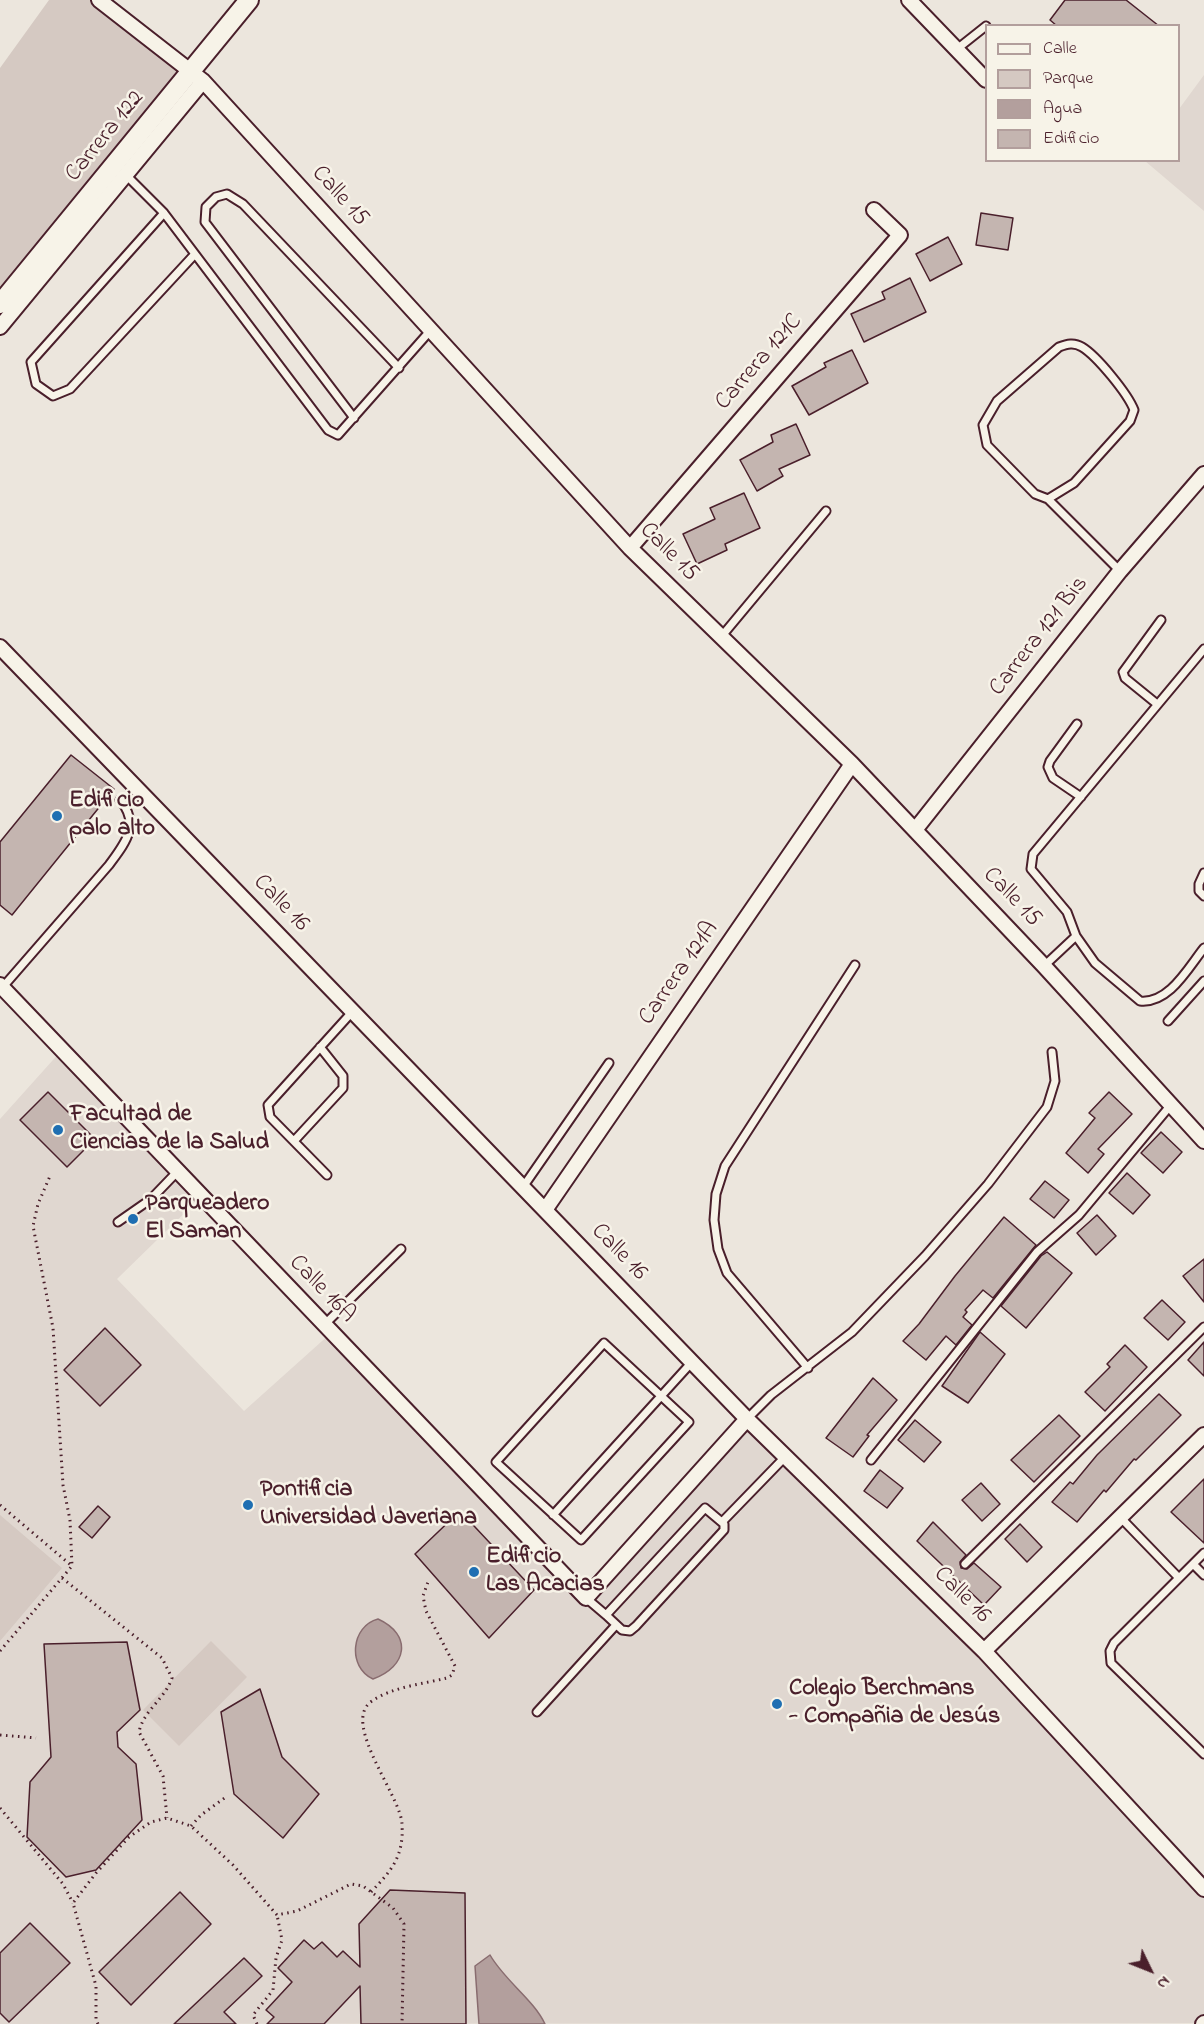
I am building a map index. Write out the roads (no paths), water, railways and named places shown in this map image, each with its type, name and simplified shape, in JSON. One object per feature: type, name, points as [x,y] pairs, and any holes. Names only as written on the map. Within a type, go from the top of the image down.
[{"type":"street","name":"Calle 15","points":[[99,0],[197,76],[630,548],[852,764],[1044,966],[1204,1141]]},
{"type":"street","name":"Carrera 122","points":[[0,327],[126,175],[249,0]]},
{"type":"street","points":[[909,0],[985,78]]},
{"type":"street","name":"Carrera 122","points":[[0,304],[197,76]]},
{"type":"street","name":"Carrera 121C","points":[[630,548],[900,235],[874,210]]},
{"type":"street","name":"Carrera 121 Bis","points":[[915,831],[1120,571],[1204,474]]},
{"type":"street","name":"Calle 16","points":[[0,647],[747,1419],[984,1651],[1204,1889]]},
{"type":"street","name":"Carrera 121A","points":[[545,1210],[852,764]]},
{"type":"street","name":"Calle 16A","points":[[1,986],[586,1598]]},
{"type":"street","points":[[586,1598],[747,1419]]},
{"type":"street","points":[[984,1651],[1204,1435]]},
{"type":"lane","points":[[957,49],[985,29]]},
{"type":"lane","points":[[126,175],[164,213],[328,430],[338,435],[429,331]]},
{"type":"lane","points":[[354,418],[205,222],[206,207],[216,197],[227,194],[243,204],[399,368]]},
{"type":"lane","points":[[164,213],[31,362],[36,384],[53,396],[70,389],[195,254]]},
{"type":"lane","points":[[1048,499],[1074,483],[1130,421],[1134,410],[1128,395],[1082,347],[1071,343],[1059,347],[997,401],[983,425],[987,445],[1035,494],[1048,499],[1120,571]]},
{"type":"lane","points":[[721,637],[826,511]]},
{"type":"lane","points":[[1157,704],[1125,678],[1123,672],[1161,620]]},
{"type":"lane","points":[[1204,649],[1033,854],[1031,861],[1031,869],[1036,878],[1067,912],[1076,936],[1095,963],[1140,1001],[1149,1002],[1166,994],[1204,948]]},
{"type":"lane","points":[[1077,724],[1050,761],[1048,768],[1053,778],[1081,797]]},
{"type":"lane","points":[[1,986],[109,866],[123,846],[130,829],[131,817],[120,800]]},
{"type":"lane","points":[[1204,873],[1199,884],[1199,891],[1204,896]]},
{"type":"lane","points":[[1044,966],[1076,936]]},
{"type":"lane","points":[[808,1368],[727,1273],[718,1249],[714,1220],[716,1194],[725,1166],[855,965]]},
{"type":"lane","points":[[1168,1021],[1204,981]]},
{"type":"lane","points":[[327,1175],[270,1117],[268,1105],[353,1011]]},
{"type":"lane","points":[[294,1141],[343,1088],[343,1076],[320,1047]]},
{"type":"lane","points":[[747,1419],[771,1395],[852,1332],[925,1256],[988,1184],[1047,1107],[1055,1081],[1052,1052]]},
{"type":"lane","points":[[522,1187],[609,1063]]},
{"type":"lane","points":[[871,1460],[1037,1252],[1079,1215],[1170,1106]]},
{"type":"lane","points":[[118,1222],[151,1199],[177,1172]]},
{"type":"lane","points":[[324,1325],[402,1249]]},
{"type":"lane","points":[[965,1563],[1204,1327]]},
{"type":"lane","points":[[604,1343],[661,1396],[689,1422],[581,1540],[496,1462],[604,1343]]},
{"type":"lane","points":[[553,1515],[692,1362]]},
{"type":"lane","points":[[722,1522],[786,1456]]},
{"type":"lane","points":[[586,1598],[616,1625],[626,1632],[636,1626],[724,1530],[722,1522],[709,1509],[702,1509],[606,1615]]},
{"type":"lane","points":[[1120,1517],[1179,1578]]},
{"type":"lane","points":[[1204,1554],[1114,1643],[1109,1657],[1111,1663],[1204,1754]]},
{"type":"lane","points":[[1192,1564],[1204,1575]]},
{"type":"lane","points":[[537,1712],[616,1625]]},
{"type":"water","points":[[378,1619],[397,1633],[401,1642],[401,1650],[399,1659],[393,1667],[373,1679],[359,1666],[356,1647],[362,1630],[369,1623]]},
{"type":"water","points":[[490,1955],[534,2007],[545,2024],[479,2024],[475,1966]]},
{"type":"place","name":"Edificio palo alto","points":[[57,816]]},
{"type":"place","name":"Facultad de Ciencias de la Salud","points":[[58,1130]]},
{"type":"place","name":"Parqueadero El Saman","points":[[133,1219]]},
{"type":"place","name":"Pontificia Universidad Javeriana","points":[[248,1505]]},
{"type":"place","name":"Edificio Las Acacias","points":[[474,1572]]},
{"type":"place","name":"Colegio Berchmans - Compañia de Jesús","points":[[777,1704]]}]
